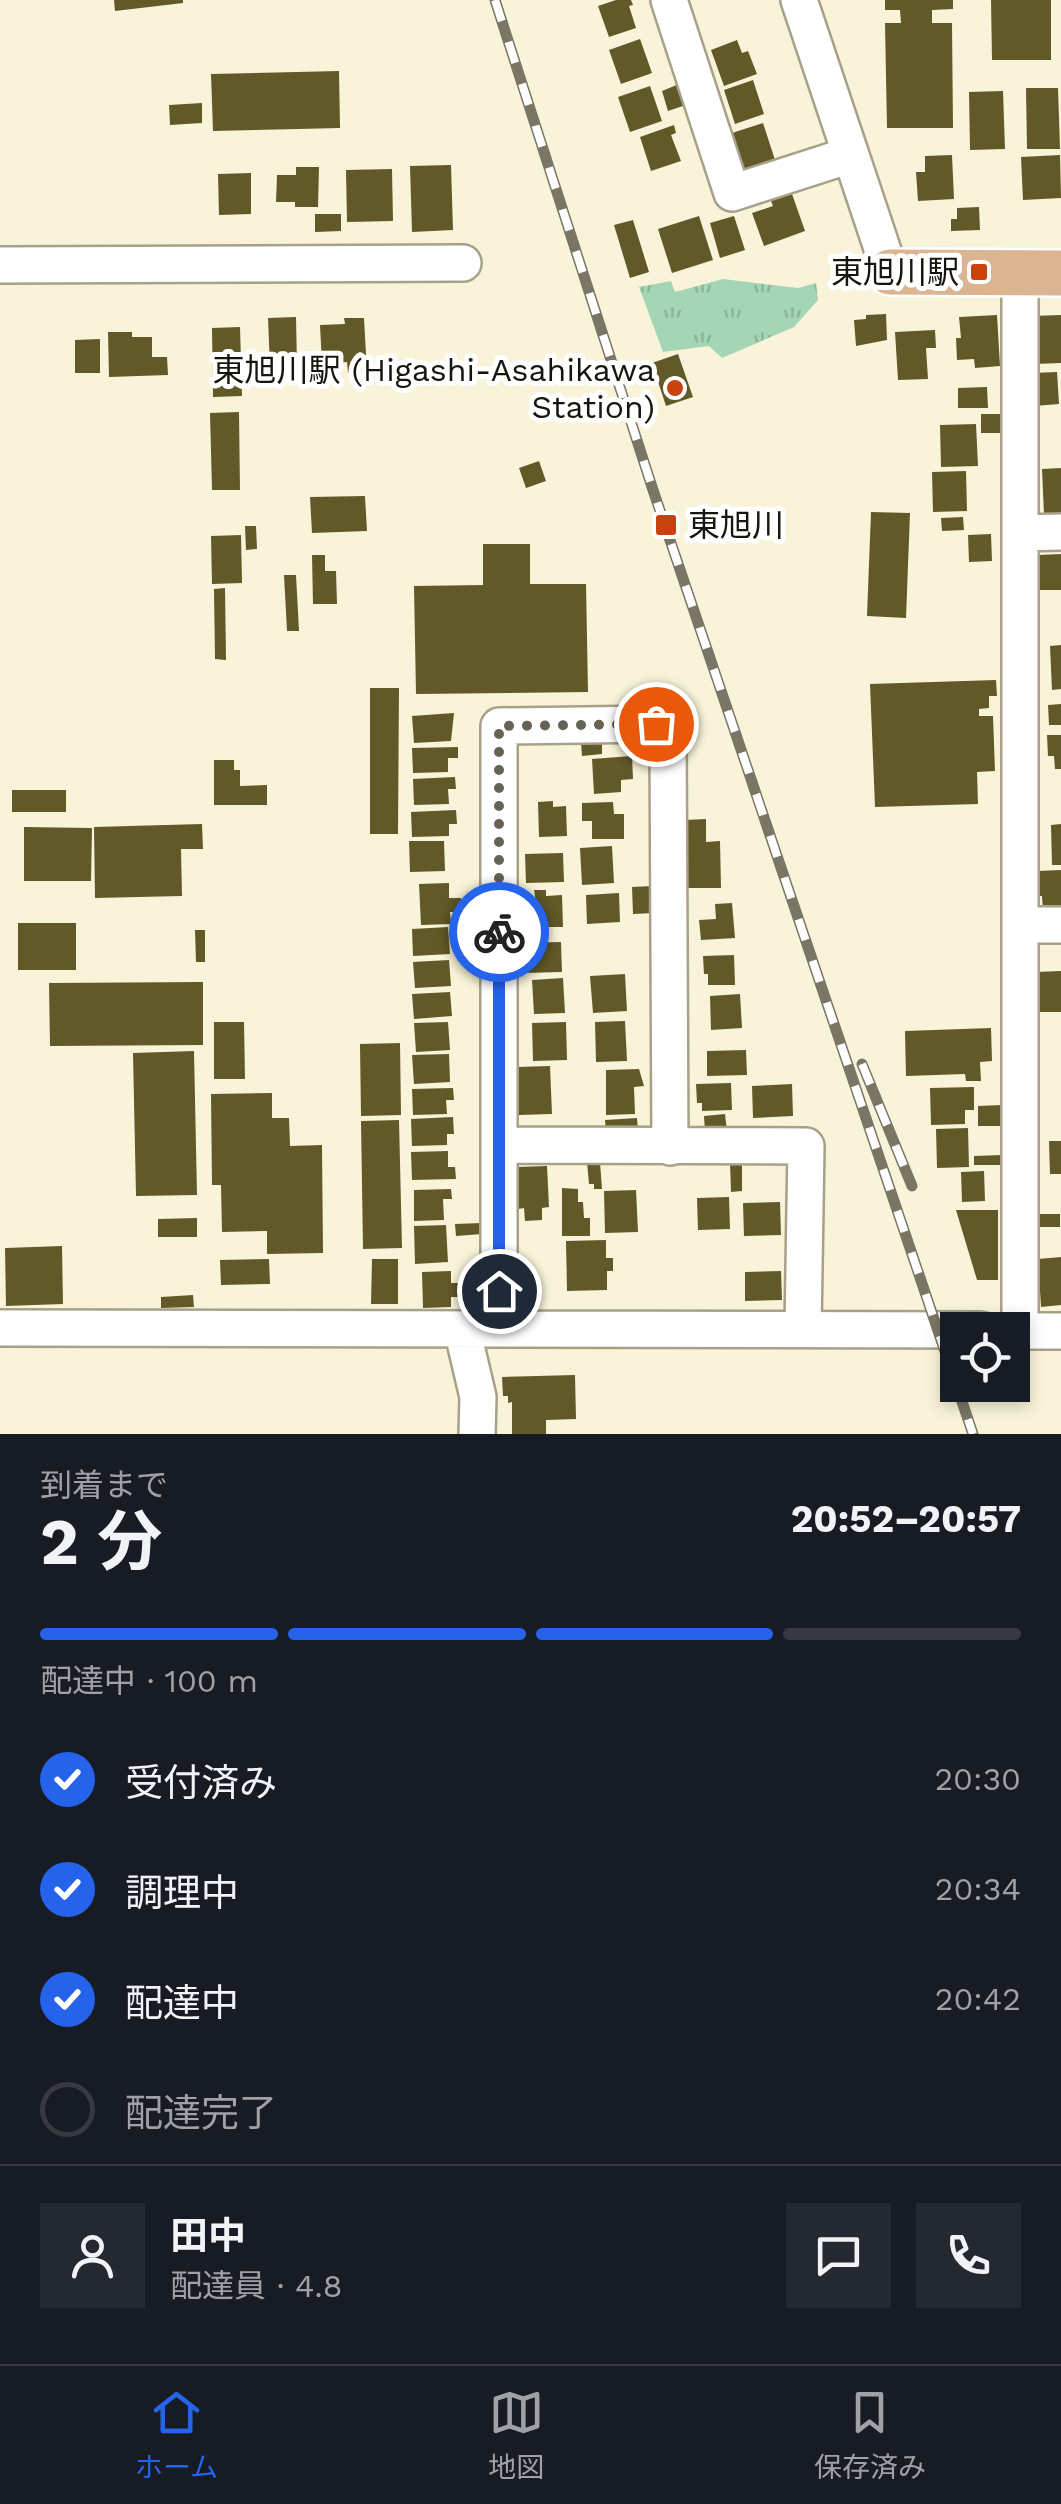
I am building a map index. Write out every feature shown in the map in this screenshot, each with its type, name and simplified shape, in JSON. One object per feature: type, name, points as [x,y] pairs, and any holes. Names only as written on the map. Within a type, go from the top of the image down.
[{"type":"main road","points":[[890,272],[1040,272]]},
{"type":"street","points":[[669,0],[732,193],[850,156]]},
{"type":"street","points":[[800,0],[890,272]]},
{"type":"street","points":[[0,265],[463,263]]},
{"type":"street","points":[[1016,1312],[1020,533],[1040,272]]},
{"type":"street","points":[[1020,533],[1061,532]]},
{"type":"street","points":[[499,1328],[499,726],[656,724],[668,736],[670,1146]]},
{"type":"street","points":[[1021,925],[1061,925]]},
{"type":"street","points":[[499,1145],[806,1146],[804,1329]]},
{"type":"street","points":[[0,1328],[940,1330]]},
{"type":"street","points":[[462,1329],[478,1397],[477,1434]]},
{"type":"street","points":[[1030,1331],[1061,1331]]},
{"type":"green space","points":[[723,279],[798,288],[816,283],[818,300],[794,327],[722,358],[709,346],[663,352],[639,287],[671,281],[675,292]]},
{"type":"building","points":[[114,0],[183,0],[183,3],[115,11]]},
{"type":"building","points":[[631,0],[633,5],[629,6],[636,28],[609,37],[598,6]]},
{"type":"building","points":[[885,0],[953,0],[953,9],[932,10],[932,23],[952,23],[953,128],[887,128],[885,23],[901,23],[900,10],[885,10]]},
{"type":"building","points":[[991,0],[1051,0],[1051,60],[992,60]]},
{"type":"building","points":[[640,39],[652,73],[621,84],[609,50]]},
{"type":"building","points":[[737,40],[742,53],[748,51],[757,74],[724,86],[711,50]]},
{"type":"building","points":[[339,71],[340,128],[213,131],[211,74]]},
{"type":"building","points":[[753,80],[764,114],[735,124],[724,90]]},
{"type":"building","points":[[679,84],[686,105],[668,111],[662,91]]},
{"type":"building","points":[[650,86],[662,121],[630,132],[618,97]]},
{"type":"building","points":[[1026,88],[1058,88],[1060,149],[1027,149]]},
{"type":"building","points":[[1003,91],[1005,149],[970,150],[969,92]]},
{"type":"building","points":[[202,103],[202,123],[170,125],[169,105]]},
{"type":"building","points":[[763,123],[775,160],[745,170],[732,133]]},
{"type":"building","points":[[674,125],[676,133],[671,135],[681,161],[651,171],[640,137]]},
{"type":"building","points":[[952,155],[954,199],[918,201],[916,172],[925,172],[925,156]]},
{"type":"building","points":[[1060,155],[1061,198],[1023,200],[1021,157]]},
{"type":"building","points":[[451,165],[453,230],[412,232],[410,166]]},
{"type":"building","points":[[296,167],[319,167],[318,207],[276,202],[277,175],[296,175]]},
{"type":"building","points":[[392,169],[393,221],[347,222],[346,170]]},
{"type":"building","points":[[251,173],[251,214],[219,215],[218,174]]},
{"type":"building","points":[[792,194],[805,231],[764,246],[752,213]]},
{"type":"building","points":[[979,207],[980,230],[951,231],[951,219],[957,219],[957,208]]},
{"type":"building","points":[[315,214],[341,214],[341,231],[315,232]]},
{"type":"building","points":[[699,216],[713,260],[672,273],[658,229]]},
{"type":"building","points":[[734,216],[745,250],[720,258],[710,223]]},
{"type":"building","points":[[633,220],[649,272],[630,278],[614,225]]},
{"type":"building","points":[[886,314],[887,340],[856,346],[854,320]]},
{"type":"building","points":[[997,315],[1000,366],[975,368],[974,359],[957,360],[959,317]]},
{"type":"building","points":[[1061,315],[1061,363],[1034,364],[1032,316]]},
{"type":"building","points":[[296,317],[297,366],[270,367],[268,318]]},
{"type":"building","points":[[344,318],[364,318],[367,372],[348,373],[347,362],[322,364],[320,325],[345,324]]},
{"type":"building","points":[[240,327],[242,396],[213,397],[212,328]]},
{"type":"building","points":[[935,330],[936,348],[926,348],[928,379],[898,380],[895,332]]},
{"type":"building","points":[[108,332],[152,337],[152,357],[167,357],[168,375],[109,377]]},
{"type":"building","points":[[100,339],[100,373],[75,373],[75,340]]},
{"type":"building","name":"東旭川駅 (Higashi-Asahikawa Station)","points":[[678,354],[693,397],[666,406],[652,363]]},
{"type":"building","points":[[1057,372],[1059,404],[1034,406],[1032,373]]},
{"type":"building","points":[[987,387],[988,408],[958,408],[958,388]]},
{"type":"building","points":[[239,412],[240,490],[212,490],[210,413]]},
{"type":"building","points":[[981,414],[1001,414],[1001,433],[981,433]]},
{"type":"building","points":[[976,424],[978,466],[941,467],[940,425]]},
{"type":"building","points":[[539,461],[546,481],[526,488],[519,468]]},
{"type":"building","points":[[1061,468],[1061,513],[1044,514],[1042,469]]},
{"type":"building","points":[[966,471],[967,511],[933,512],[932,472]]},
{"type":"building","points":[[365,496],[367,531],[312,533],[310,497]]},
{"type":"building","points":[[871,512],[910,513],[906,618],[867,616]]},
{"type":"building","points":[[963,517],[964,530],[942,531],[941,518]]},
{"type":"building","points":[[245,526],[256,526],[257,549],[246,550]]},
{"type":"building","points":[[991,534],[992,561],[969,562],[968,535]]},
{"type":"building","points":[[241,535],[242,583],[212,584],[211,536]]},
{"type":"building","points":[[483,544],[530,544],[530,584],[586,584],[588,692],[416,694],[414,586],[483,585]]},
{"type":"building","points":[[1061,554],[1061,590],[1040,590],[1039,555]]},
{"type":"building","points":[[312,555],[325,555],[325,571],[336,571],[337,604],[313,604]]},
{"type":"building","points":[[284,575],[296,575],[299,631],[287,631]]},
{"type":"building","points":[[225,588],[226,660],[215,659],[214,589]]},
{"type":"building","points":[[1061,645],[1061,689],[1052,690],[1050,646]]},
{"type":"building","points":[[996,680],[997,696],[989,696],[989,708],[979,709],[979,716],[993,716],[995,771],[977,772],[978,804],[875,807],[870,684]]},
{"type":"building","points":[[370,688],[399,688],[398,834],[370,834]]},
{"type":"building","points":[[1061,704],[1061,725],[1049,725],[1048,705]]},
{"type":"building","points":[[454,713],[451,741],[414,743],[412,716]]},
{"type":"building","points":[[1047,735],[1061,735],[1061,769],[1055,769],[1054,756],[1048,756]]},
{"type":"building","points":[[602,741],[602,754],[582,756],[581,742]]},
{"type":"building","points":[[458,747],[458,758],[448,758],[448,772],[413,773],[412,748]]},
{"type":"building","points":[[632,756],[633,779],[621,780],[621,792],[594,794],[592,759]]},
{"type":"building","points":[[214,760],[234,760],[234,770],[240,770],[240,786],[267,785],[267,805],[214,805]]},
{"type":"building","points":[[455,777],[456,789],[448,789],[449,804],[414,805],[413,779]]},
{"type":"building","points":[[12,790],[66,790],[66,812],[12,812]]},
{"type":"building","points":[[553,801],[553,807],[566,806],[567,836],[539,837],[538,802]]},
{"type":"building","points":[[613,802],[614,814],[624,814],[624,839],[592,839],[592,821],[582,821],[582,803]]},
{"type":"building","points":[[456,810],[457,824],[449,824],[449,836],[412,837],[411,812]]},
{"type":"building","points":[[706,819],[706,842],[720,841],[721,888],[686,888],[685,820]]},
{"type":"building","points":[[202,824],[203,849],[181,849],[182,896],[95,898],[94,827]]},
{"type":"building","points":[[1061,824],[1061,865],[1052,865],[1051,825]]},
{"type":"building","points":[[24,827],[92,828],[91,881],[24,881]]},
{"type":"building","points":[[409,841],[444,841],[445,871],[410,872]]},
{"type":"building","points":[[612,846],[614,883],[582,885],[580,848]]},
{"type":"building","points":[[563,853],[564,882],[526,883],[525,854]]},
{"type":"building","points":[[1061,870],[1061,911],[1043,911],[1042,896],[1037,896],[1037,871]]},
{"type":"building","points":[[449,883],[449,898],[461,898],[462,912],[450,912],[451,924],[421,925],[419,884]]},
{"type":"building","points":[[652,886],[654,913],[633,914],[632,887]]},
{"type":"building","points":[[534,890],[546,890],[546,896],[562,895],[563,927],[540,927]]},
{"type":"building","points":[[619,893],[620,922],[587,924],[586,895]]},
{"type":"building","points":[[732,903],[735,938],[701,940],[699,920],[716,919],[715,904]]},
{"type":"building","points":[[18,923],[76,923],[76,970],[18,970]]},
{"type":"building","points":[[448,927],[450,954],[413,956],[412,929]]},
{"type":"building","points":[[195,930],[205,930],[205,962],[196,962]]},
{"type":"building","points":[[561,942],[562,972],[523,973],[522,943]]},
{"type":"building","points":[[734,955],[735,985],[708,985],[703,956]]},
{"type":"building","points":[[449,960],[451,986],[415,988],[413,962]]},
{"type":"building","points":[[1061,971],[1061,1012],[1038,1012],[1036,972]]},
{"type":"building","points":[[625,974],[627,1011],[593,1013],[590,976]]},
{"type":"building","points":[[563,978],[565,1013],[534,1014],[532,980]]},
{"type":"building","points":[[203,982],[203,1045],[50,1046],[49,983]]},
{"type":"building","points":[[450,992],[452,1016],[414,1019],[412,994]]},
{"type":"building","points":[[740,994],[742,1028],[711,1030],[710,996]]},
{"type":"building","points":[[625,1021],[627,1061],[596,1062],[595,1022]]},
{"type":"building","points":[[214,1022],[244,1022],[245,1079],[214,1079]]},
{"type":"building","points":[[448,1022],[450,1050],[416,1052],[414,1023]]},
{"type":"building","points":[[566,1022],[567,1060],[533,1061],[532,1023]]},
{"type":"building","points":[[991,1028],[992,1061],[980,1062],[981,1081],[966,1081],[965,1074],[906,1076],[905,1031]]},
{"type":"building","points":[[400,1043],[401,1115],[361,1116],[360,1044]]},
{"type":"building","points":[[746,1050],[747,1075],[707,1076],[707,1051]]},
{"type":"building","points":[[194,1051],[197,1195],[136,1196],[133,1053]]},
{"type":"building","points":[[449,1054],[450,1082],[414,1084],[412,1055]]},
{"type":"building","points":[[550,1066],[552,1114],[519,1115],[517,1067]]},
{"type":"building","points":[[639,1069],[644,1086],[634,1087],[635,1114],[606,1115],[606,1070]]},
{"type":"building","points":[[731,1083],[732,1110],[702,1111],[702,1103],[697,1103],[696,1084]]},
{"type":"building","points":[[792,1084],[793,1116],[753,1118],[752,1086]]},
{"type":"building","points":[[974,1087],[974,1110],[965,1110],[965,1124],[931,1125],[930,1088]]},
{"type":"building","points":[[453,1088],[454,1100],[446,1100],[447,1114],[413,1115],[412,1089]]},
{"type":"building","points":[[272,1093],[272,1118],[289,1118],[290,1146],[322,1145],[323,1253],[267,1254],[267,1231],[222,1232],[221,1185],[212,1185],[211,1094]]},
{"type":"building","points":[[1002,1105],[1002,1126],[978,1126],[978,1106]]},
{"type":"building","points":[[725,1114],[727,1131],[705,1133],[704,1116]]},
{"type":"building","points":[[453,1117],[454,1134],[447,1134],[447,1145],[412,1146],[411,1119]]},
{"type":"building","points":[[637,1118],[638,1130],[606,1132],[605,1120]]},
{"type":"building","points":[[399,1120],[402,1248],[363,1249],[361,1121]]},
{"type":"building","points":[[968,1128],[969,1167],[937,1168],[936,1129]]},
{"type":"building","points":[[1049,1141],[1061,1141],[1061,1174],[1050,1174]]},
{"type":"building","points":[[448,1151],[448,1167],[455,1167],[456,1179],[412,1180],[411,1152]]},
{"type":"building","points":[[1002,1155],[1002,1165],[974,1165],[974,1156]]},
{"type":"building","points":[[587,1162],[600,1162],[602,1189],[589,1184]]},
{"type":"building","points":[[730,1163],[742,1163],[742,1191],[731,1192]]},
{"type":"building","points":[[547,1166],[549,1207],[542,1208],[542,1220],[525,1221],[524,1208],[518,1209],[517,1167]]},
{"type":"building","points":[[984,1171],[985,1201],[962,1202],[961,1172]]},
{"type":"building","points":[[562,1188],[578,1189],[584,1218],[590,1218],[590,1236],[562,1236]]},
{"type":"building","points":[[451,1189],[452,1199],[443,1199],[444,1220],[414,1221],[414,1190]]},
{"type":"building","points":[[636,1190],[638,1232],[605,1233],[604,1191]]},
{"type":"building","points":[[729,1197],[730,1229],[698,1230],[697,1198]]},
{"type":"building","points":[[780,1202],[781,1235],[744,1236],[743,1203]]},
{"type":"building","points":[[956,1210],[998,1210],[998,1280],[977,1280]]},
{"type":"building","points":[[1033,1214],[1060,1214],[1060,1227],[1033,1227]]},
{"type":"building","points":[[197,1218],[197,1237],[158,1237],[158,1219]]},
{"type":"building","points":[[482,1223],[482,1234],[456,1236],[455,1224]]},
{"type":"building","points":[[446,1225],[448,1262],[415,1264],[414,1226]]},
{"type":"building","points":[[606,1240],[606,1258],[613,1258],[613,1271],[607,1271],[607,1290],[567,1291],[566,1241]]},
{"type":"building","points":[[62,1246],[63,1304],[6,1306],[5,1248]]},
{"type":"building","points":[[1061,1257],[1061,1305],[1041,1307],[1038,1259]]},
{"type":"building","points":[[269,1259],[270,1284],[221,1285],[220,1260]]},
{"type":"building","points":[[372,1259],[398,1259],[398,1304],[371,1304]]},
{"type":"building","points":[[451,1271],[451,1283],[465,1283],[465,1297],[451,1297],[451,1307],[423,1308],[422,1272]]},
{"type":"building","points":[[781,1271],[782,1300],[745,1301],[745,1272]]},
{"type":"building","points":[[193,1295],[194,1307],[161,1308],[161,1297]]},
{"type":"building","points":[[575,1375],[576,1419],[546,1420],[546,1434],[512,1434],[512,1402],[508,1403],[508,1396],[503,1396],[502,1377]]},
{"type":"railway","points":[[495,0],[652,487],[973,1434]]},
{"type":"railway","points":[[862,1064],[912,1186]]},
{"type":"way so far","points":[[499,932],[499,726],[656,724]]},
{"type":"place","name":"東旭川駅","points":[[979,272]]},
{"type":"place","name":"東旭川駅 (Higashi-Asahikawa Station)","points":[[675,388]]},
{"type":"place","name":"東旭川","points":[[666,525]]},
{"type":"route","points":[[499,932],[499,1291]]}]
